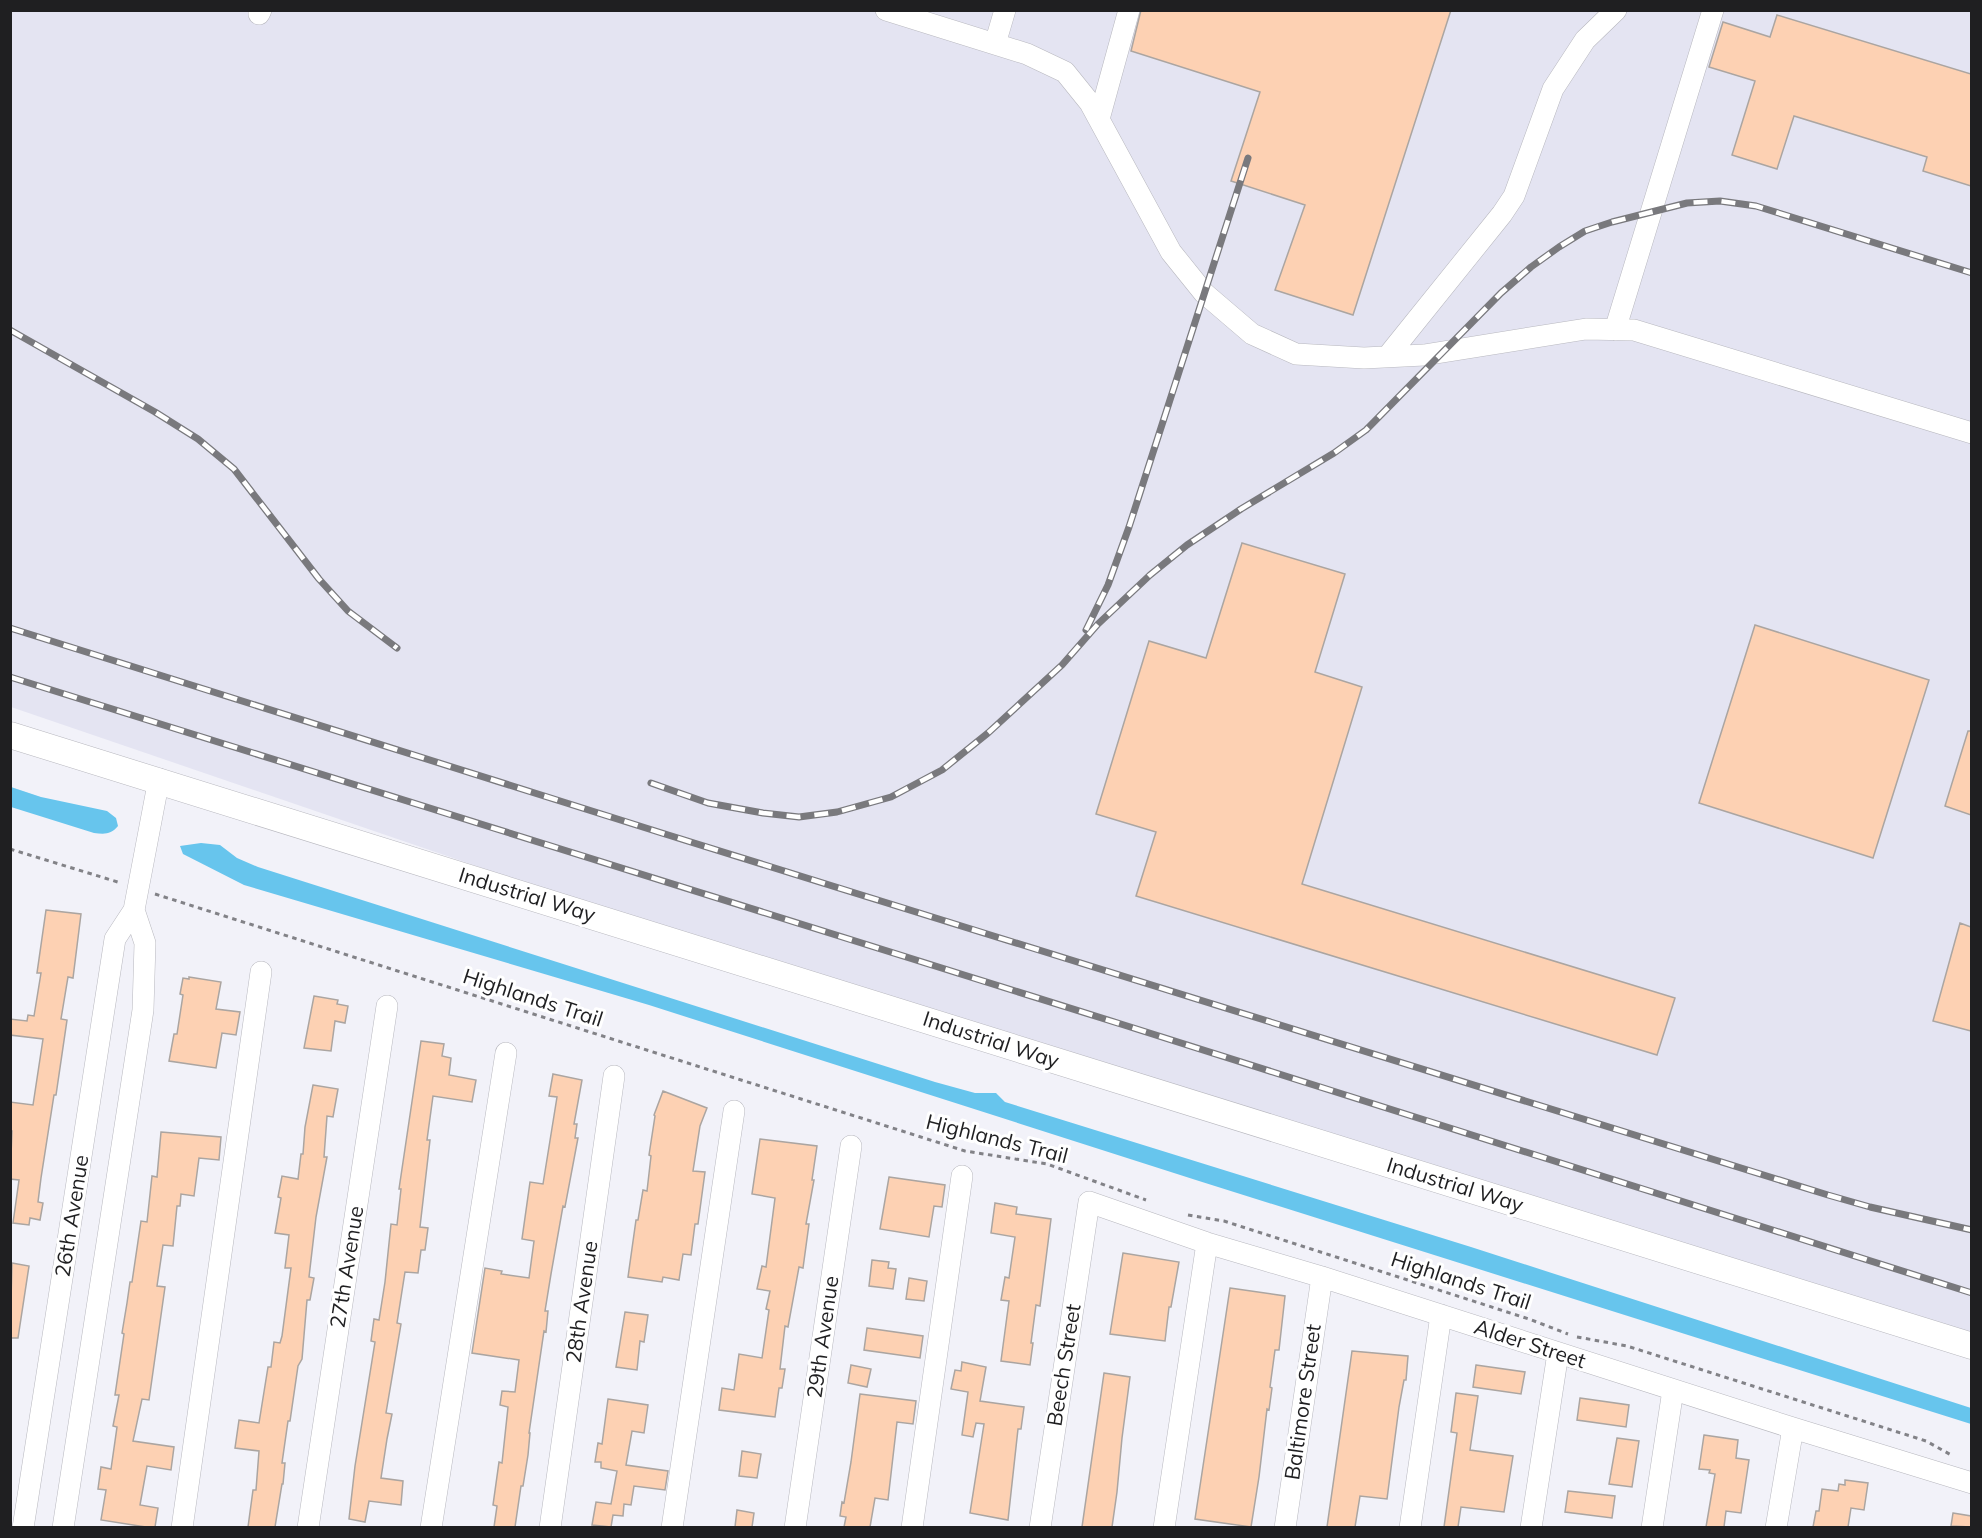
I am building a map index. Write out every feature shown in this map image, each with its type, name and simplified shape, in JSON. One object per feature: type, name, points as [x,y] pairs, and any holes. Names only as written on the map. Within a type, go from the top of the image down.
[{"type":"main road","name":"Industrial Way","points":[[10,735],[1971,1346]]},
{"type":"street","points":[[886,10],[1027,54],[1065,72],[1090,103],[1171,252],[1204,293],[1252,334],[1296,354],[1364,358],[1424,355],[1586,329],[1634,330],[1971,433]]},
{"type":"street","points":[[995,44],[1005,10]]},
{"type":"street","points":[[1099,119],[1129,10]]},
{"type":"street","points":[[1387,357],[1514,196],[1553,89],[1585,40],[1616,10]]},
{"type":"street","points":[[1615,330],[1713,10]]},
{"type":"street","name":"26th Avenue","points":[[23,1527],[116,939],[134,910],[159,780]]},
{"type":"street","name":"26th Avenue","points":[[63,1527],[143,1010],[145,943],[134,910]]},
{"type":"street","points":[[182,1527],[261,972]]},
{"type":"street","name":"27th Avenue","points":[[308,1527],[387,1006]]},
{"type":"street","points":[[431,1527],[506,1053]]},
{"type":"street","name":"28th Avenue","points":[[550,1527],[614,1076]]},
{"type":"street","points":[[672,1527],[734,1112]]},
{"type":"street","name":"29th Avenue","points":[[795,1527],[851,1146]]},
{"type":"street","points":[[912,1527],[962,1176]]},
{"type":"street","name":"Alder Street","points":[[1089,1202],[1207,1243],[1322,1277],[1971,1483]]},
{"type":"street","name":"Beech Street","points":[[1040,1527],[1089,1202]]},
{"type":"street","points":[[1164,1527],[1207,1243]]},
{"type":"street","name":"Baltimore Street","points":[[1285,1527],[1322,1277]]},
{"type":"street","points":[[1410,1527],[1441,1315]]},
{"type":"street","points":[[1531,1527],[1558,1353]]},
{"type":"street","points":[[1652,1527],[1673,1390]]},
{"type":"street","points":[[1776,1527],[1793,1428]]},
{"type":"path","name":"Highlands Trail","points":[[10,849],[965,1151],[1047,1164],[1136,1195],[1154,1204]]},
{"type":"path","name":"Highlands Trail","points":[[1182,1214],[1224,1221],[1529,1319],[1574,1336],[1638,1350],[1926,1441],[1955,1458]]},
{"type":"shaded area","points":[[11,11],[1971,11],[1971,1344],[933,1022],[11,707]]},
{"type":"water","points":[[11,787],[41,797],[107,811],[116,818],[118,826],[104,834],[94,833],[11,807]]},
{"type":"water","points":[[201,843],[220,845],[237,858],[258,867],[935,1082],[975,1093],[996,1093],[1005,1102],[1471,1247],[1971,1408],[1971,1424],[649,1005],[244,885],[183,854],[180,846]]},
{"type":"building","points":[[1141,10],[1451,10],[1353,315],[1275,290],[1305,205],[1231,181],[1260,92],[1131,51]]},
{"type":"building","points":[[1777,15],[1971,74],[1971,186],[1923,171],[1927,157],[1794,116],[1777,169],[1732,155],[1755,81],[1709,67],[1723,22],[1770,37]]},
{"type":"building","points":[[1242,543],[1345,574],[1315,672],[1362,687],[1302,884],[1675,998],[1657,1055],[1136,896],[1156,832],[1096,814],[1149,641],[1206,658]]},
{"type":"building","points":[[1755,625],[1929,680],[1873,858],[1699,803]]},
{"type":"building","points":[[1968,731],[1971,731],[1971,815],[1945,806]]},
{"type":"building","points":[[46,910],[81,914],[73,978],[68,977],[61,1019],[67,1020],[41,1178],[38,1202],[43,1203],[40,1220],[30,1218],[29,1225],[13,1223],[19,1180],[10,1179],[12,1131],[10,1131],[10,1102],[33,1105],[43,1039],[10,1035],[10,1019],[27,1021],[28,1015],[34,1016],[41,973],[37,973]]},
{"type":"building","points":[[1960,923],[1971,927],[1971,1031],[1933,1021]]},
{"type":"building","points":[[189,977],[221,982],[216,1009],[240,1012],[236,1035],[222,1033],[216,1068],[169,1061],[174,1034],[177,1034],[183,995],[180,994],[183,978],[189,979]]},
{"type":"building","points":[[314,996],[338,1000],[337,1004],[348,1006],[345,1023],[335,1021],[331,1051],[304,1048]]},
{"type":"building","points":[[421,1041],[444,1044],[442,1056],[451,1058],[449,1075],[476,1080],[472,1102],[433,1096],[420,1227],[428,1228],[425,1250],[421,1250],[418,1273],[405,1272],[397,1323],[401,1324],[386,1413],[392,1414],[381,1478],[403,1481],[401,1505],[369,1501],[365,1522],[349,1519],[355,1466],[375,1342],[371,1341],[374,1319],[379,1320],[391,1224],[397,1225],[401,1189],[399,1189]]},
{"type":"building","points":[[553,1074],[582,1080],[574,1124],[577,1124],[575,1138],[578,1138],[565,1207],[563,1206],[545,1311],[548,1311],[546,1332],[544,1331],[529,1433],[528,1455],[515,1527],[494,1527],[497,1506],[493,1505],[499,1462],[502,1463],[508,1407],[500,1405],[502,1391],[515,1392],[519,1360],[472,1353],[485,1268],[502,1271],[501,1274],[529,1278],[534,1241],[522,1239],[530,1182],[543,1184],[557,1097],[549,1096]]},
{"type":"building","points":[[313,1085],[338,1089],[333,1117],[327,1116],[324,1157],[327,1157],[316,1217],[309,1277],[314,1278],[310,1300],[307,1300],[302,1359],[298,1366],[290,1421],[288,1421],[282,1463],[285,1463],[283,1484],[275,1527],[248,1527],[253,1490],[256,1490],[259,1451],[235,1448],[239,1420],[259,1423],[274,1342],[280,1343],[282,1336],[291,1268],[285,1268],[289,1235],[275,1233],[281,1198],[278,1197],[282,1176],[298,1179]]},
{"type":"building","points":[[663,1091],[707,1108],[700,1126],[693,1171],[705,1172],[691,1255],[683,1254],[679,1280],[663,1277],[662,1282],[628,1277],[636,1220],[638,1220],[643,1190],[647,1191],[654,1115]]},
{"type":"building","points":[[161,1132],[221,1137],[219,1160],[199,1158],[194,1196],[181,1194],[180,1206],[177,1206],[173,1246],[163,1245],[157,1286],[165,1287],[149,1400],[142,1399],[133,1441],[174,1447],[171,1470],[147,1466],[140,1505],[158,1508],[155,1527],[146,1527],[101,1520],[106,1490],[98,1489],[101,1467],[111,1469],[117,1427],[113,1426],[119,1395],[115,1395],[124,1334],[122,1333],[141,1221],[147,1222],[152,1176],[157,1177]]},
{"type":"building","points":[[760,1139],[817,1146],[806,1224],[809,1224],[803,1268],[799,1267],[788,1327],[785,1326],[780,1369],[785,1369],[782,1388],[779,1388],[775,1417],[719,1410],[722,1388],[734,1390],[739,1354],[762,1358],[769,1310],[766,1309],[770,1291],[757,1289],[762,1266],[766,1267],[775,1198],[752,1194]]},
{"type":"building","points":[[889,1177],[945,1185],[942,1207],[934,1206],[929,1237],[880,1229]]},
{"type":"building","points":[[995,1203],[1017,1207],[1016,1214],[1051,1219],[1040,1306],[1036,1305],[1030,1365],[1001,1361],[1009,1301],[1001,1300],[1005,1277],[1009,1278],[1015,1237],[991,1233]]},
{"type":"building","points":[[1123,1253],[1179,1262],[1171,1307],[1169,1307],[1165,1341],[1110,1334]]},
{"type":"building","points":[[872,1260],[889,1262],[888,1268],[896,1269],[893,1289],[869,1286]]},
{"type":"building","points":[[12,1263],[29,1266],[18,1338],[10,1338]]},
{"type":"building","points":[[909,1278],[927,1281],[924,1301],[906,1299]]},
{"type":"building","points":[[1230,1288],[1285,1296],[1279,1350],[1275,1350],[1270,1387],[1272,1388],[1269,1410],[1267,1409],[1251,1527],[1195,1519]]},
{"type":"building","points":[[625,1312],[648,1315],[644,1342],[640,1341],[637,1370],[616,1367]]},
{"type":"building","points":[[867,1328],[923,1336],[920,1358],[864,1350]]},
{"type":"building","points":[[1352,1351],[1408,1356],[1406,1380],[1404,1380],[1399,1407],[1387,1499],[1360,1496],[1355,1527],[1327,1527]]},
{"type":"building","points":[[962,1362],[986,1367],[980,1401],[1024,1407],[1021,1429],[1018,1429],[1008,1520],[970,1513],[984,1424],[976,1423],[973,1437],[962,1435],[968,1392],[951,1389],[955,1370],[961,1371]]},
{"type":"building","points":[[851,1365],[871,1369],[867,1387],[848,1383]]},
{"type":"building","points":[[1476,1365],[1525,1372],[1521,1394],[1473,1387]]},
{"type":"building","points":[[1104,1373],[1130,1377],[1112,1527],[1082,1527]]},
{"type":"building","points":[[1456,1393],[1478,1396],[1470,1450],[1513,1456],[1504,1512],[1461,1507],[1458,1527],[1444,1527],[1457,1433],[1451,1432]]},
{"type":"building","points":[[860,1394],[916,1401],[913,1424],[897,1422],[888,1500],[875,1498],[870,1527],[844,1527],[846,1517],[840,1516],[851,1462]]},
{"type":"building","points":[[1580,1398],[1629,1405],[1626,1427],[1577,1420]]},
{"type":"building","points":[[608,1399],[648,1405],[644,1433],[632,1431],[626,1465],[668,1471],[665,1490],[634,1486],[631,1505],[624,1504],[623,1516],[613,1515],[611,1527],[592,1525],[596,1502],[611,1504],[617,1471],[601,1468],[601,1462],[595,1462],[598,1443],[602,1444]]},
{"type":"building","points":[[1704,1435],[1738,1440],[1736,1458],[1749,1460],[1741,1513],[1726,1511],[1724,1527],[1706,1527],[1715,1474],[1709,1473],[1710,1470],[1699,1469]]},
{"type":"building","points":[[1617,1438],[1639,1441],[1632,1487],[1609,1484]]},
{"type":"building","points":[[742,1451],[761,1454],[757,1478],[739,1476]]},
{"type":"building","points":[[1845,1480],[1868,1483],[1864,1510],[1851,1508],[1848,1527],[1813,1527],[1816,1511],[1819,1511],[1822,1489],[1838,1491],[1839,1484],[1845,1485]]},
{"type":"building","points":[[1568,1491],[1615,1496],[1612,1518],[1565,1512]]},
{"type":"building","points":[[737,1510],[754,1513],[752,1527],[735,1527]]},
{"type":"building","points":[[1953,1513],[1971,1516],[1971,1527],[1951,1526]]},
{"type":"railway","points":[[1086,630],[1108,585],[1129,527],[1248,158]]},
{"type":"railway","points":[[651,783],[708,803],[799,817],[837,812],[891,797],[942,770],[988,733],[1062,665],[1098,624],[1150,575],[1187,545],[1241,509],[1334,453],[1366,430],[1501,293],[1531,267],[1585,231],[1687,203],[1720,201],[1756,206],[1972,273]]},
{"type":"railway","points":[[10,330],[198,439],[234,469],[319,579],[348,611],[397,648]]},
{"type":"railway","points":[[10,628],[1828,1195],[1972,1230]]},
{"type":"railway","points":[[10,677],[1972,1293]]}]
